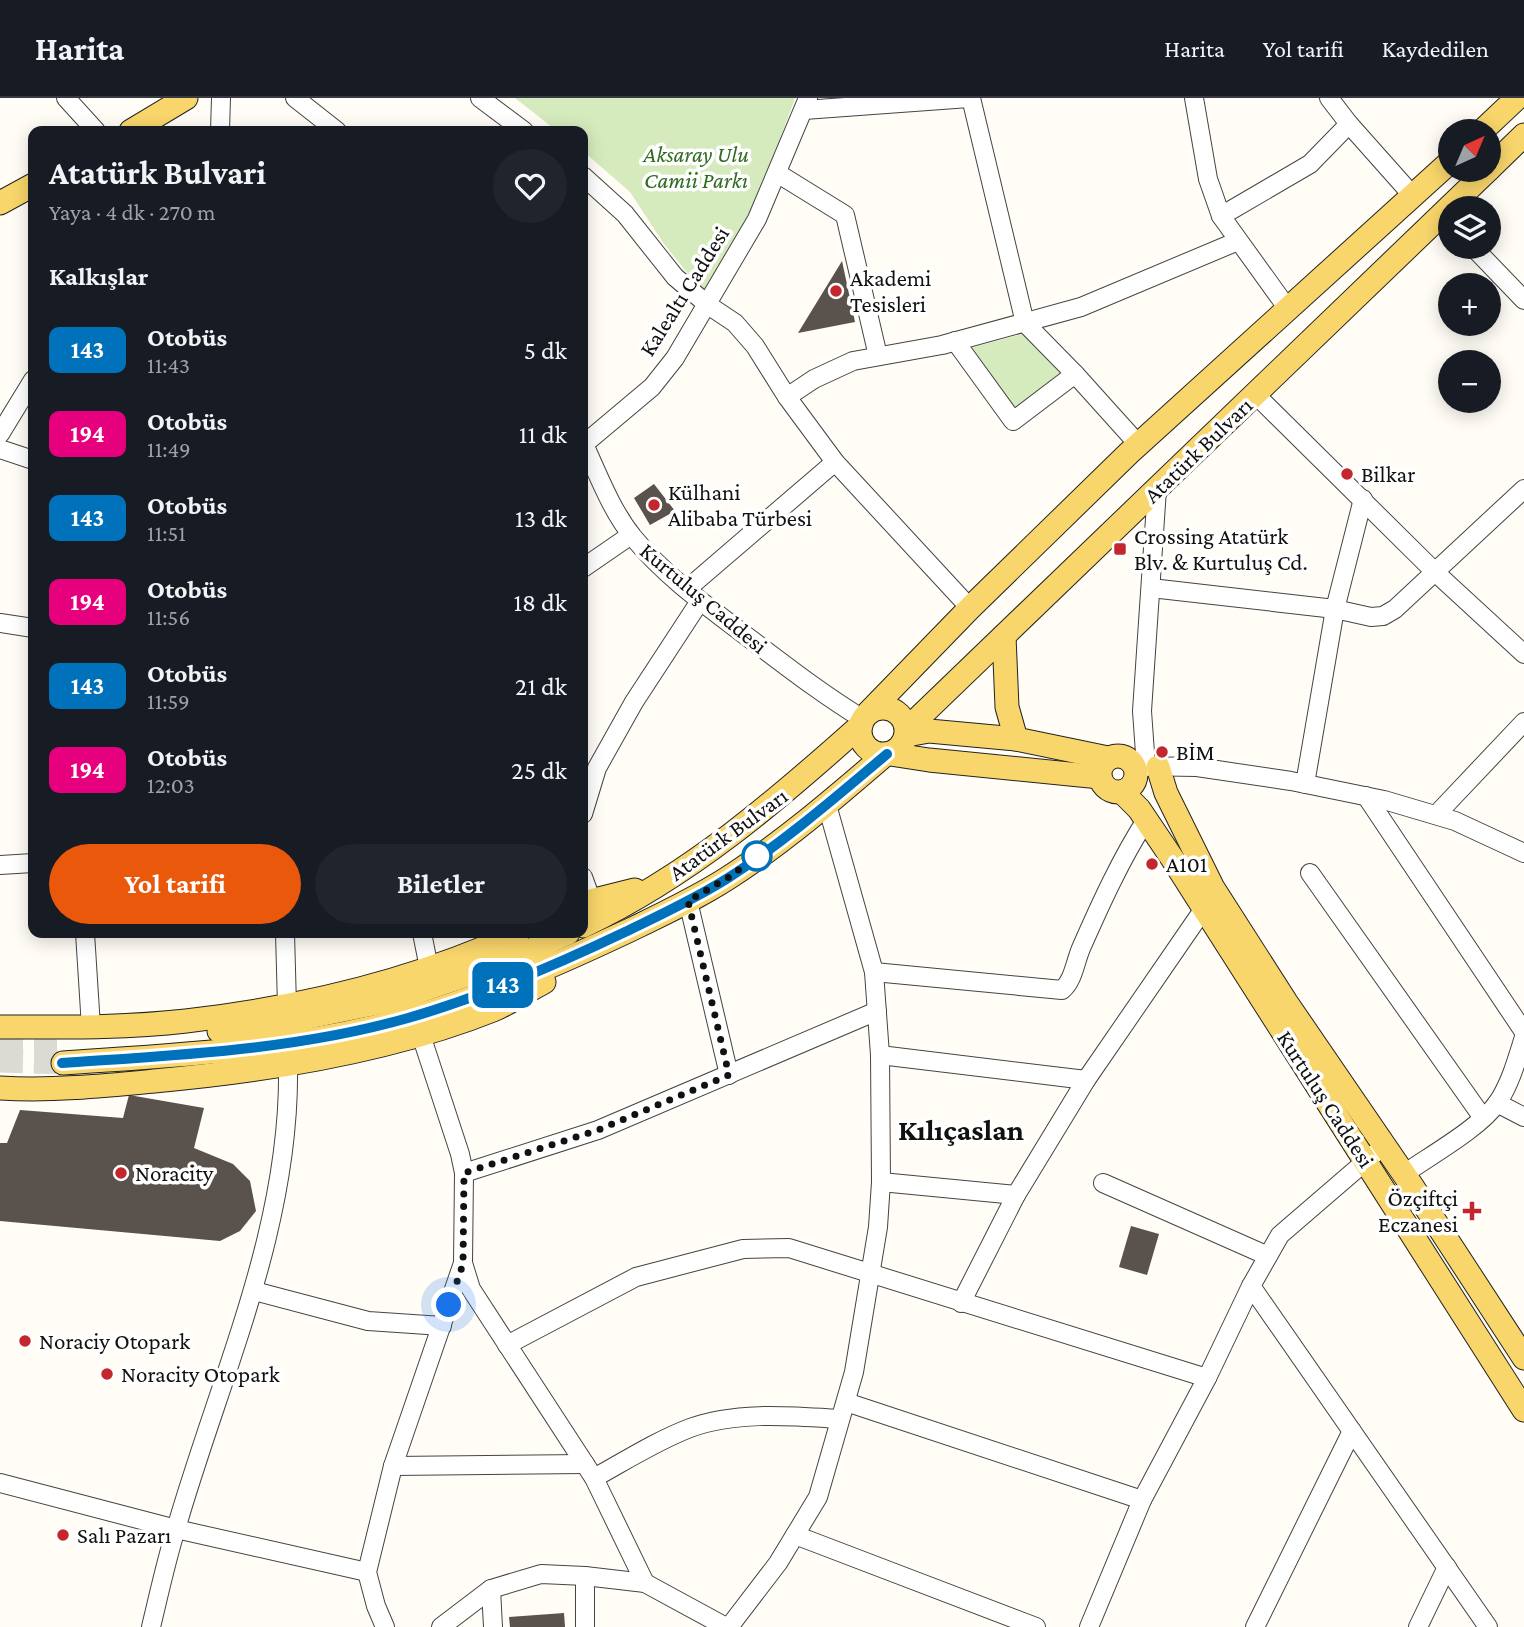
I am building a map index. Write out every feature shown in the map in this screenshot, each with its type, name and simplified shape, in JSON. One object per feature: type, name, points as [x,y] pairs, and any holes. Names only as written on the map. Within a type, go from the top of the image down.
[{"type":"main road","points":[[139,126],[186,98]]},
{"type":"main road","points":[[1495,119],[1517,98]]},
{"type":"main road","name":"Atatürk Bulvarı","points":[[1502,156],[1524,135]]},
{"type":"main road","name":"Atatürk Bulvarı","points":[[588,923],[656,886],[714,849],[797,782],[864,719],[970,608],[1138,444],[1438,172]]},
{"type":"main road","name":"Atatürk Bulvarı","points":[[1466,196],[1478,182]]},
{"type":"main road","points":[[0,204],[28,189]]},
{"type":"main road","name":"Atatürk Bulvarı","points":[[907,732],[1255,395],[1438,226]]},
{"type":"main road","points":[[1004,636],[1007,707],[1016,738]]},
{"type":"main road","points":[[888,754],[901,747],[907,732],[905,722],[896,711],[882,707],[864,719],[860,732],[865,746],[878,754],[929,760],[1104,768]]},
{"type":"main road","points":[[907,732],[929,731],[1016,738],[1104,768]]},
{"type":"main road","name":"Atatürk Bulvarı","points":[[557,938],[507,961],[397,999],[269,1025],[145,1038],[64,1052],[220,1052],[320,1037],[409,1018],[531,975],[688,901],[729,877],[827,805],[888,754]]},
{"type":"main road","points":[[1146,767],[1135,782],[1122,792],[1112,791],[1103,784],[1104,768],[1114,756],[1126,757],[1146,767],[1166,793],[1206,876],[1286,1002],[1385,1145],[1524,1357]]},
{"type":"main road","name":"Kurtuluş Caddesi","points":[[1122,792],[1146,820],[1367,1160],[1524,1410]]},
{"type":"main road","points":[[588,901],[656,886]]},
{"type":"main road","points":[[0,1088],[47,1091],[220,1075],[288,1065],[421,1035],[494,1009],[688,901]]},
{"type":"main road","points":[[0,1027],[91,1027],[185,1021],[287,1006],[429,968],[505,938]]},
{"type":"street","points":[[66,98],[91,126]]},
{"type":"street","points":[[220,126],[221,98]]},
{"type":"street","points":[[295,98],[331,126]]},
{"type":"street","points":[[480,98],[517,126]]},
{"type":"street","points":[[806,104],[970,98],[1025,323],[1138,444]]},
{"type":"street","points":[[1194,98],[1208,179],[1221,216],[1288,309]]},
{"type":"street","points":[[1329,98],[1413,196]]},
{"type":"street","name":"Kalealtı Caddesi","points":[[588,440],[652,387],[675,358],[757,219],[806,104]]},
{"type":"street","points":[[1221,216],[1310,164],[1349,124]]},
{"type":"street","points":[[777,173],[845,215],[878,356]]},
{"type":"street","points":[[588,181],[625,214],[675,277],[708,305],[735,323],[755,346],[787,397],[835,462],[970,608]]},
{"type":"street","points":[[787,397],[814,379],[853,361],[955,341],[1081,307],[1238,241]]},
{"type":"street","points":[[1485,259],[1524,300]]},
{"type":"street","points":[[955,341],[1013,421],[1074,374]]},
{"type":"street","points":[[0,434],[28,388]]},
{"type":"street","points":[[1255,395],[1435,572],[1524,654]]},
{"type":"street","points":[[0,449],[28,458]]},
{"type":"street","name":"Kurtuluş Caddesi","points":[[588,454],[616,512],[650,557],[693,595],[827,698],[864,719]]},
{"type":"street","points":[[590,764],[634,702],[693,595],[835,462]]},
{"type":"street","points":[[1157,489],[1142,711],[1146,767],[1197,767],[1366,796],[1455,821],[1524,853]]},
{"type":"street","points":[[1151,588],[1335,609],[1371,617],[1383,616],[1395,609],[1524,489]]},
{"type":"street","points":[[1305,784],[1335,609],[1363,499]]},
{"type":"street","points":[[588,565],[631,535]]},
{"type":"street","points":[[0,624],[28,627]]},
{"type":"street","points":[[1436,815],[1524,722]]},
{"type":"street","points":[[1366,796],[1524,1034],[1511,1077],[1497,1102],[1483,1118],[1404,1174]]},
{"type":"street","points":[[441,1627],[491,1589],[541,1574],[645,1583],[728,1627],[778,1563],[817,1497],[854,1372],[878,1227],[881,1182],[880,1055],[874,972],[827,805]]},
{"type":"street","points":[[874,972],[1062,990],[1070,983],[1081,948],[1120,864],[1146,820]]},
{"type":"street","points":[[0,864],[28,863]]},
{"type":"street","points":[[1310,873],[1483,1118]]},
{"type":"street","points":[[688,901],[729,1075]]},
{"type":"street","points":[[961,1303],[1016,1195],[1086,1080],[1203,910]]},
{"type":"street","points":[[85,938],[91,1027]]},
{"type":"street","points":[[285,938],[287,1006]]},
{"type":"street","points":[[423,938],[429,968]]},
{"type":"street","points":[[464,1173],[598,1130],[877,1011]]},
{"type":"street","points":[[385,1627],[367,1572],[393,1466],[463,1264],[464,1173],[453,1129],[421,1035]]},
{"type":"street","points":[[880,1055],[1086,1080]]},
{"type":"street","points":[[151,1627],[176,1529],[254,1291],[284,1158],[289,1098],[288,1065]]},
{"type":"street","points":[[1497,1102],[1524,1117]]},
{"type":"street","points":[[1089,1627],[1142,1500],[1207,1378],[1251,1286],[1280,1235],[1385,1145]]},
{"type":"street","points":[[881,1182],[1016,1195]]},
{"type":"street","points":[[1103,1183],[1268,1256]]},
{"type":"street","points":[[507,1345],[636,1277],[743,1249],[789,1248],[1207,1378]]},
{"type":"street","points":[[463,1264],[471,1289],[589,1471],[645,1583]]},
{"type":"street","points":[[1251,1286],[1489,1627]]},
{"type":"street","points":[[254,1291],[368,1321],[442,1326]]},
{"type":"street","points":[[393,1466],[589,1471],[691,1428],[730,1419],[843,1411],[1142,1500]]},
{"type":"street","points":[[1255,1627],[1352,1431]]},
{"type":"street","points":[[0,1483],[176,1529],[367,1572]]},
{"type":"street","points":[[795,1535],[1036,1627]]},
{"type":"street","points":[[1419,1627],[1447,1567]]},
{"type":"street","points":[[585,1576],[585,1627]]},
{"type":"street","points":[[491,1589],[492,1627]]},
{"type":"green space","name":"Aksaray Ulu Camii Parkı","points":[[515,98],[795,98],[755,208],[706,296],[664,244],[630,192],[588,155],[588,126],[551,126]]},
{"type":"green space","points":[[1023,334],[1061,372],[1015,408],[970,348]]},
{"type":"building","name":"Akademi Tesisleri","points":[[842,261],[855,322],[798,333]]},
{"type":"building","name":"Külhani Alibaba Türbesi","points":[[654,484],[675,511],[650,525],[634,498]]},
{"type":"building","name":"Noracity","points":[[129,1095],[204,1108],[194,1148],[233,1164],[250,1181],[256,1211],[240,1231],[220,1241],[0,1221],[0,1143],[7,1143],[20,1110],[123,1118]]},
{"type":"building","points":[[1131,1226],[1159,1234],[1147,1275],[1119,1267]]},
{"type":"building","points":[[564,1613],[565,1627],[510,1627],[509,1617]]},
{"type":"tunnel","points":[[0,1042],[65,1042]]},
{"type":"tunnel","points":[[0,1061],[63,1063]]},
{"type":"bus line","name":"143","points":[[62,1063],[220,1052],[320,1037],[409,1018],[531,975],[688,901],[729,877],[827,805],[887,754]]},
{"type":"place","name":"Akademi Tesisleri","points":[[836,291]]},
{"type":"place","name":"Bilkar","points":[[1347,474]]},
{"type":"place","name":"Külhani Alibaba Türbesi","points":[[654,505]]},
{"type":"place","name":"Crossing Atatürk Blv. & Kurtuluş Cd.","points":[[1120,549]]},
{"type":"place","name":"BİM","points":[[1162,752]]},
{"type":"place","name":"A101","points":[[1152,864]]},
{"type":"place","name":"Noracity","points":[[121,1173]]},
{"type":"place","name":"Özçiftçi Eczanesi","points":[[1472,1211]]},
{"type":"place","name":"Noraciy Otopark","points":[[25,1341]]},
{"type":"place","name":"Noracity Otopark","points":[[107,1374]]},
{"type":"place","name":"Salı Pazarı","points":[[63,1535]]},
{"type":"district","name":"Kılıçaslan","points":[[961,1129]]},
{"type":"route","points":[[449,1305],[463,1264],[464,1173],[598,1130],[729,1075],[688,901],[729,877],[757,856]]}]
